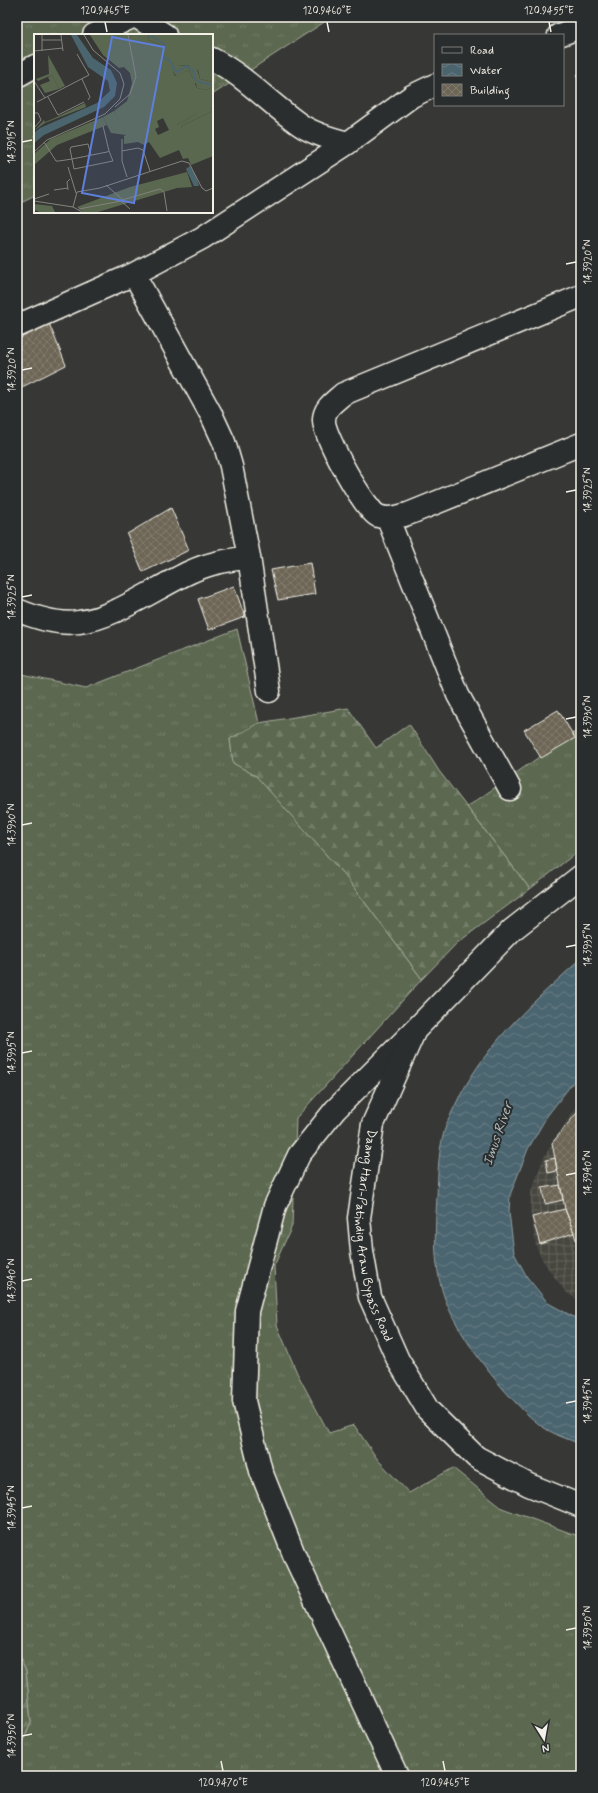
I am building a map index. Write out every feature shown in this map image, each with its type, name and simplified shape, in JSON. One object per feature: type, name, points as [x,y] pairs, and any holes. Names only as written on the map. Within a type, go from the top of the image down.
[{"type":"street","points":[[96,34],[132,17]]},
{"type":"street","points":[[137,17],[163,34]]},
{"type":"street","points":[[562,34],[581,27]]},
{"type":"street","points":[[213,60],[233,71],[300,125],[328,138],[348,143]]},
{"type":"street","points":[[17,76],[34,67]]},
{"type":"street","points":[[17,326],[134,274],[202,238],[348,143],[412,96],[434,85]]},
{"type":"street","points":[[134,274],[212,416],[224,442],[231,466],[249,557],[269,691]]},
{"type":"street","points":[[581,296],[357,387],[343,394],[328,406],[324,421],[327,436],[362,499],[376,515],[388,519],[408,514],[581,444]]},
{"type":"street","points":[[388,519],[458,695],[510,789]]},
{"type":"street","points":[[17,610],[50,621],[79,622],[107,615],[191,571],[220,561],[249,557]]},
{"type":"street","name":"Daang Hari-Patindig Araw Bypass Road","points":[[581,876],[512,930],[414,1030],[373,1124],[359,1218],[362,1251],[370,1297],[398,1360],[428,1410],[476,1456],[529,1485],[581,1506]]},
{"type":"street","points":[[397,1776],[293,1550],[261,1471],[244,1401],[247,1311],[275,1206],[299,1155],[335,1110],[414,1030]]},
{"type":"shaded area","points":[[581,1099],[581,1302],[567,1293],[543,1261],[536,1246],[530,1209],[531,1192],[544,1157]]},
{"type":"green space","points":[[17,17],[332,17],[213,94],[213,34],[34,34],[34,196],[17,204]]},
{"type":"green space","points":[[237,629],[259,723],[230,739],[233,763],[256,775],[346,877],[422,979],[296,1118],[292,1226],[274,1266],[277,1325],[297,1373],[329,1433],[354,1425],[378,1460],[409,1493],[453,1468],[502,1508],[581,1537],[581,1776],[17,1776],[17,1754],[31,1723],[26,1671],[17,1653],[17,673],[86,688]]},
{"type":"green space","points":[[348,708],[376,748],[409,724],[439,771],[530,889],[457,943],[422,979],[346,877],[256,776],[233,763],[230,739],[259,723]]},
{"type":"green space","points":[[581,728],[581,849],[530,889],[467,807]]},
{"type":"green space","points":[[17,1653],[26,1671],[31,1723],[17,1754]]},
{"type":"water","name":"Imus River","points":[[581,959],[581,1072],[547,1116],[528,1149],[510,1195],[509,1212],[514,1253],[527,1277],[548,1303],[581,1321],[581,1444],[560,1436],[540,1425],[512,1399],[483,1364],[458,1327],[443,1293],[436,1257],[435,1233],[440,1150],[447,1123],[459,1097],[488,1052],[504,1033],[540,996]]},
{"type":"building","points":[[562,17],[580,17],[565,24]]},
{"type":"building","points":[[581,73],[581,85],[576,75]]},
{"type":"building","points":[[48,321],[66,365],[18,389],[17,336]]},
{"type":"building","points":[[171,508],[189,550],[143,572],[127,534]]},
{"type":"building","points":[[310,563],[315,594],[278,600],[271,570]]},
{"type":"building","points":[[234,586],[245,617],[209,630],[198,599]]},
{"type":"building","points":[[558,710],[575,738],[541,758],[524,730]]},
{"type":"building","points":[[581,1108],[581,1257],[565,1209],[552,1143]]},
{"type":"building","points":[[555,1158],[557,1171],[548,1173],[546,1160]]},
{"type":"building","points":[[560,1185],[563,1200],[545,1204],[542,1188]]},
{"type":"building","points":[[565,1209],[574,1233],[540,1244],[532,1217]]}]
